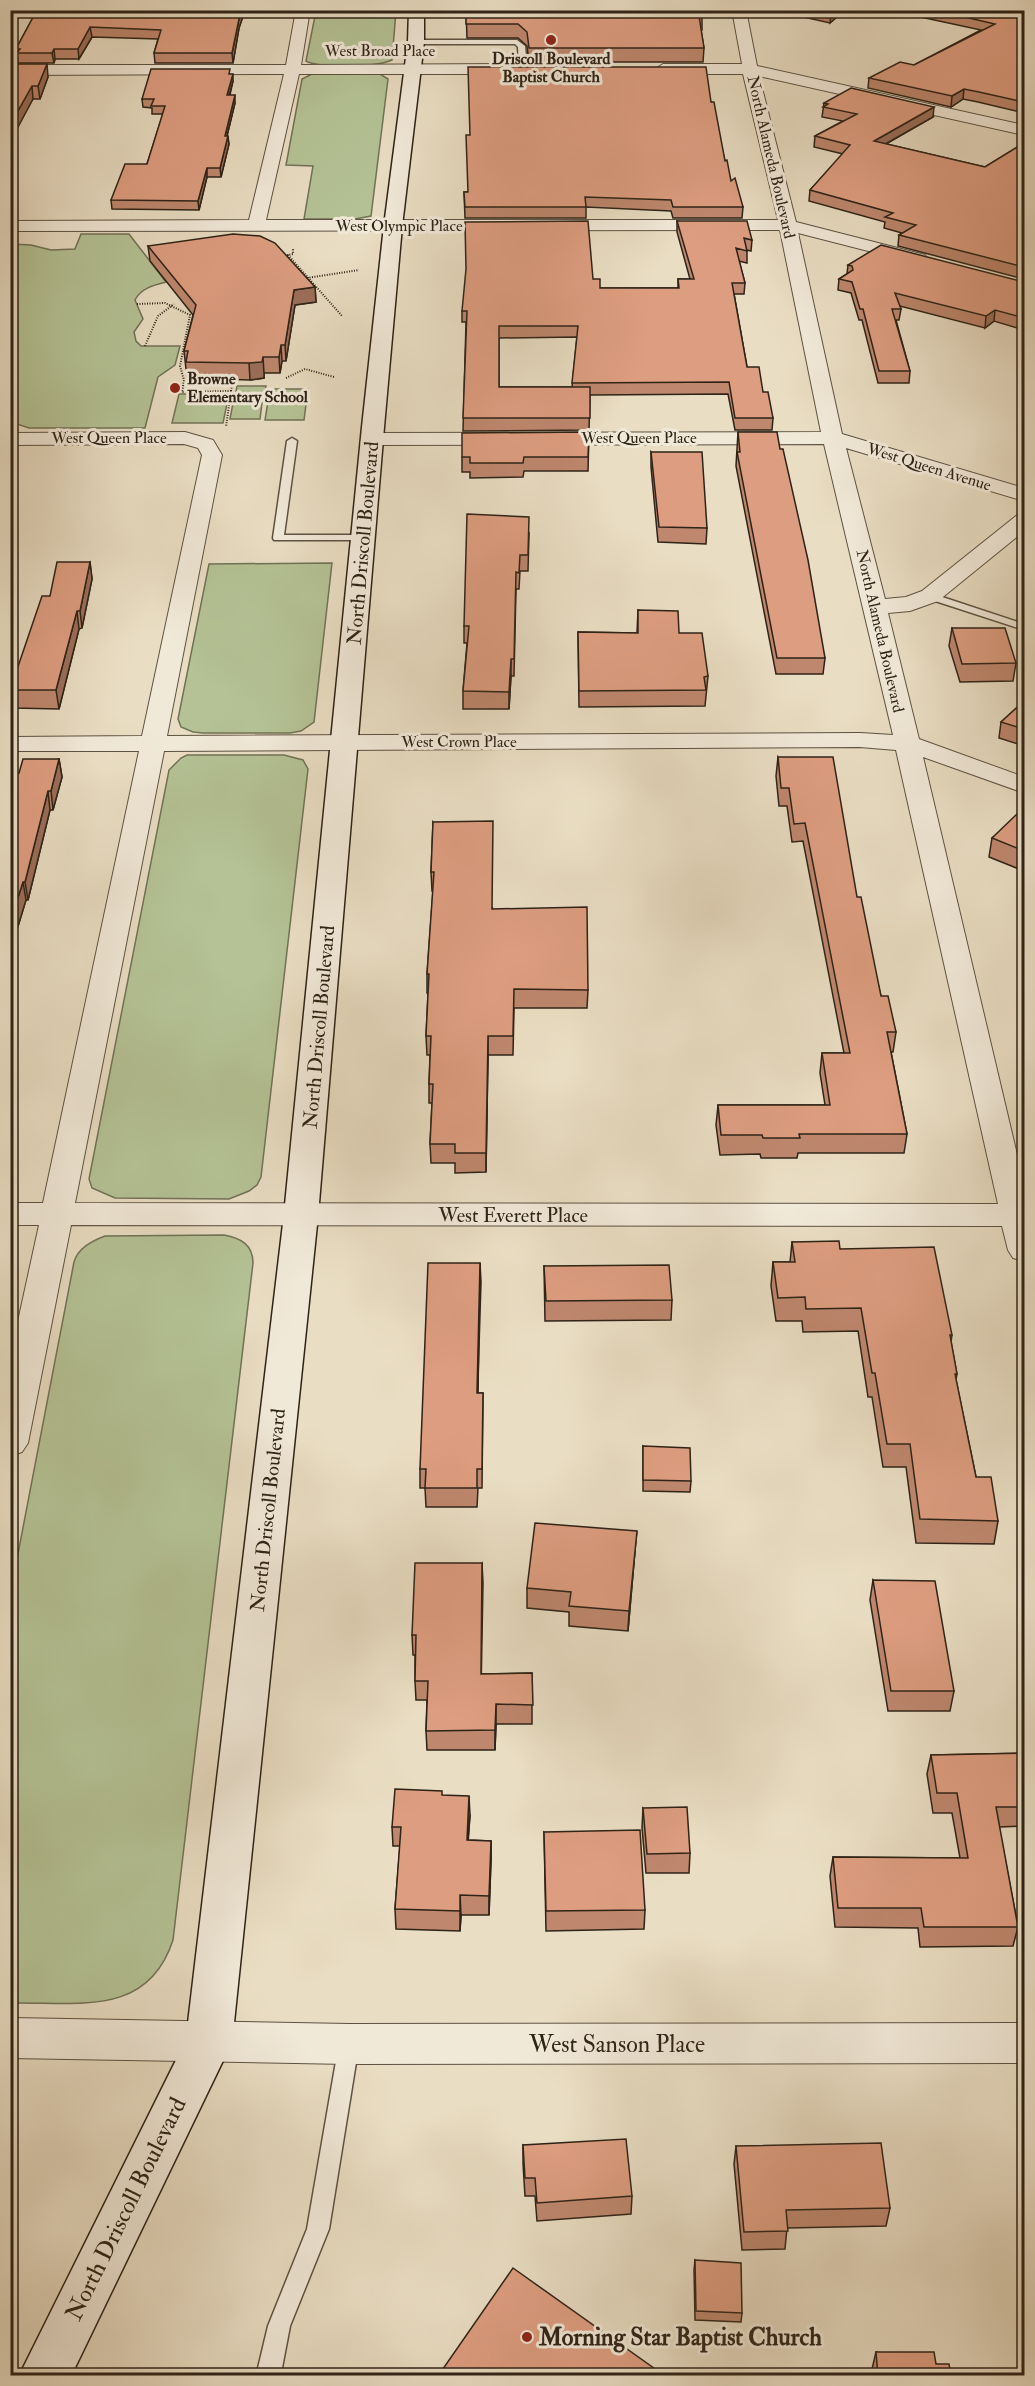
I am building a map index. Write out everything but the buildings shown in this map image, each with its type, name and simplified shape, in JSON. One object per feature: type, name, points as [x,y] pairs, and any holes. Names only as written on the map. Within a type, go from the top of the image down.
[{"type":"main road","name":"North Driscoll Boulevard","points":[[44,2376],[209,2042],[302,1215],[372,439],[417,10]]},
{"type":"street","points":[[255,230],[293,69],[303,10]]},
{"type":"street","name":"North Alameda Boulevard","points":[[739,10],[750,69],[788,225],[833,438],[1020,1217],[1024,1250]]},
{"type":"street","name":"West Broad Place","points":[[10,70],[293,69],[413,55],[529,69]]},
{"type":"street","points":[[642,69],[750,69],[1024,130]]},
{"type":"street","name":"West Olympic Place","points":[[10,226],[255,230],[393,226],[788,225],[934,263]]},
{"type":"street","points":[[10,1443],[216,436]]},
{"type":"street","name":"West Queen Place","points":[[10,439],[216,436]]},
{"type":"street","name":"West Queen Place","points":[[372,439],[833,438]]},
{"type":"street","name":"West Queen Avenue","points":[[833,438],[1024,495]]},
{"type":"street","points":[[875,607],[910,604],[930,596],[1024,521]]},
{"type":"street","name":"West Crown Place","points":[[10,744],[860,740],[907,743],[1024,785]]},
{"type":"street","name":"West Everett Place","points":[[10,1214],[1020,1217]]},
{"type":"street","points":[[10,2038],[209,2042]]},
{"type":"street","name":"West Sanson Place","points":[[209,2042],[349,2044],[1024,2043]]},
{"type":"lane","points":[[413,55],[517,42],[521,46],[529,69]]},
{"type":"lane","points":[[292,441],[278,538],[364,538]]},
{"type":"lane","points":[[930,596],[1024,627]]},
{"type":"lane","points":[[272,2376],[270,2368],[279,2326],[318,2229],[349,2044]]},
{"type":"path","points":[[288,255],[342,316]]},
{"type":"path","points":[[300,279],[363,269]]},
{"type":"path","points":[[137,304],[155,301],[174,304],[190,315],[180,366],[184,380],[182,392],[231,391]]},
{"type":"path","points":[[145,346],[154,321],[165,307],[174,304]]},
{"type":"path","points":[[286,378],[305,369],[334,377]]},
{"type":"path","points":[[216,436],[233,379]]},
{"type":"green space","points":[[316,11],[396,11],[392,60],[349,66],[313,64],[306,61]]},
{"type":"green space","points":[[312,74],[380,74],[388,79],[371,216],[355,219],[304,219],[313,166],[286,165],[302,79]]},
{"type":"green space","points":[[81,234],[129,234],[166,282],[144,290],[135,300],[143,319],[134,332],[136,341],[141,346],[180,346],[175,365],[158,377],[145,428],[29,428],[11,422],[11,244],[31,245],[51,250],[75,249]]},
{"type":"green space","points":[[237,386],[266,386],[263,402],[234,402]]},
{"type":"green space","points":[[270,389],[308,389],[304,420],[265,420]]},
{"type":"green space","points":[[179,394],[229,394],[223,423],[172,423]]},
{"type":"green space","points":[[233,403],[262,403],[260,419],[230,419]]},
{"type":"green space","points":[[332,563],[314,722],[301,731],[290,733],[203,733],[181,727],[178,719],[209,564]]},
{"type":"green space","points":[[187,755],[284,755],[303,760],[308,769],[261,1177],[257,1185],[249,1191],[229,1199],[115,1198],[92,1188],[89,1179],[169,770]]},
{"type":"green space","points":[[224,1235],[245,1243],[251,1251],[253,1263],[173,1940],[162,1965],[147,1982],[129,1994],[86,2003],[10,2002],[11,1590],[74,1262],[82,1249],[105,1236]]},
{"type":"place","name":"Driscoll Boulevard Baptist Church","points":[[551,40]]},
{"type":"place","name":"Browne Elementary School","points":[[175,388]]},
{"type":"place","name":"Morning Star Baptist Church","points":[[527,2337]]}]
